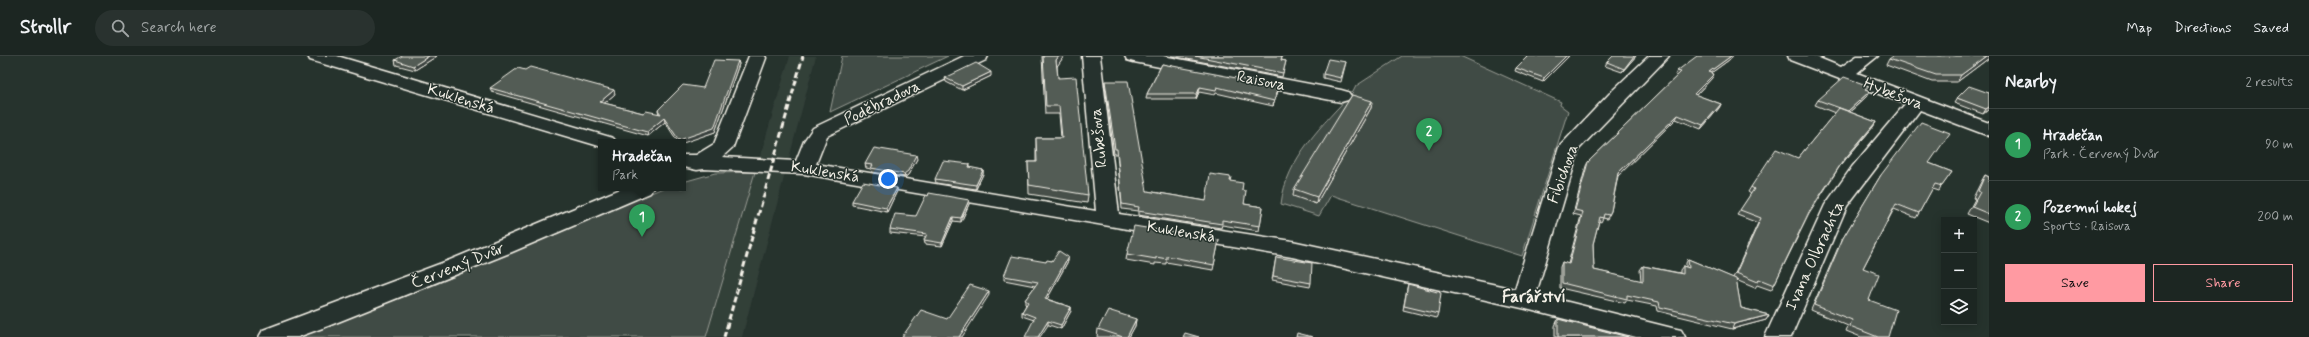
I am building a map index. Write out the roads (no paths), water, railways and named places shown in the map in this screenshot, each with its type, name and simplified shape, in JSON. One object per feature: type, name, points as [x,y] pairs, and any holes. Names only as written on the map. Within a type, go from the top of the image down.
[{"type":"street","name":"Kuklenská","points":[[317,56],[598,140]]},
{"type":"street","name":"Poděbradova","points":[[804,168],[814,141],[820,132],[979,56]]},
{"type":"street","name":"Rubešova","points":[[1091,56],[1108,220]]},
{"type":"street","name":"Raisova","points":[[1134,56],[1341,96]]},
{"type":"street","name":"Fibichova","points":[[1522,299],[1527,288],[1569,147],[1608,105],[1660,56]]},
{"type":"street","name":"Hybešova","points":[[1797,56],[1989,130]]},
{"type":"street","points":[[1843,74],[1869,56]]},
{"type":"street","points":[[688,165],[723,147],[728,138],[757,58]]},
{"type":"street","name":"Ivana Olbrachta","points":[[1778,337],[1836,205],[1860,172],[1916,103]]},
{"type":"street","name":"Kuklenská","points":[[688,165],[804,168],[1108,220],[1292,249],[1522,299],[1672,337]]},
{"type":"street","name":"Červený Dvůr","points":[[272,337],[500,250],[635,191]]},
{"type":"railway","points":[[724,337],[803,56]]},
{"type":"place","name":"Pozemní hokej","points":[[1429,151]]},
{"type":"place","name":"Hradečan","points":[[642,237]]},
{"type":"district","name":"Farářství","points":[[1534,297]]}]
